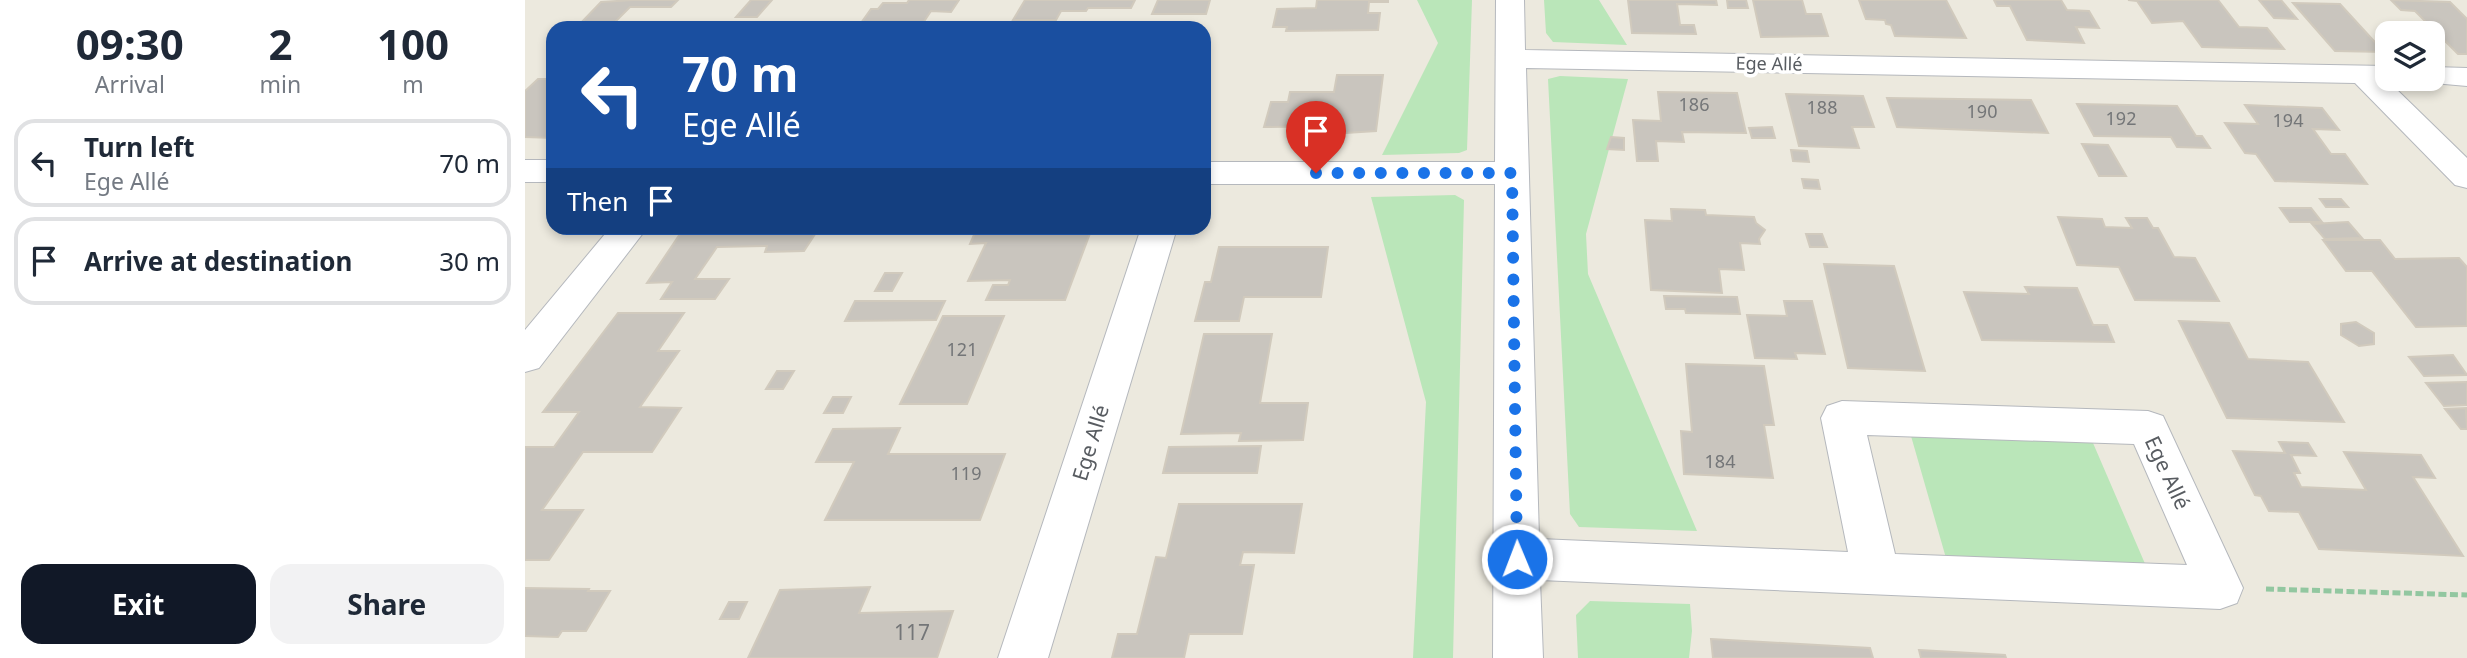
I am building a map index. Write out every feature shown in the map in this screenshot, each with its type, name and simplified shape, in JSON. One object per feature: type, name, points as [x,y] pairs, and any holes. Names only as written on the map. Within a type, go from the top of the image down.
[{"type":"street","points":[[1510,0],[1518,658]]},
{"type":"street","name":"Ege Allé","points":[[1511,59],[2375,75]]},
{"type":"street","points":[[2445,76],[2467,77]]},
{"type":"street","name":"Ege Allé","points":[[2389,91],[2467,177]]},
{"type":"street","points":[[525,171],[546,171]]},
{"type":"street","points":[[1211,173],[1512,173]]},
{"type":"street","points":[[525,357],[623,235]]},
{"type":"street","name":"Ege Allé","points":[[1023,658],[1157,235]]},
{"type":"street","name":"Ege Allé","points":[[1876,573],[1842,418],[2148,428],[2220,588]]},
{"type":"street","points":[[1517,559],[2220,588]]},
{"type":"path","points":[[2220,588],[2467,595]]},
{"type":"green space","points":[[1417,0],[1472,0],[1467,150],[1459,153],[1382,155],[1438,43]]},
{"type":"green space","points":[[1544,0],[1599,0],[1627,45],[1553,42],[1546,33]]},
{"type":"green space","points":[[1560,76],[1628,79],[1586,234],[1588,274],[1697,531],[1579,527],[1570,514],[1548,79]]},
{"type":"green space","points":[[1455,195],[1464,200],[1453,658],[1413,658],[1426,402],[1371,197]]},
{"type":"green space","points":[[1911,436],[2093,443],[2146,566],[1946,558]]},
{"type":"green space","points":[[1590,601],[1690,604],[1692,631],[1689,658],[1578,658],[1576,615]]},
{"type":"building","points":[[678,0],[671,7],[630,7],[616,21],[583,21],[601,2]]},
{"type":"building","points":[[751,0],[772,0],[757,17],[736,17]]},
{"type":"building","points":[[909,0],[959,0],[951,12],[931,11],[924,21],[862,21],[871,9],[878,9],[883,3],[907,3]]},
{"type":"building","points":[[1025,0],[1135,0],[1131,8],[1061,11],[1056,20],[1013,20]]},
{"type":"building","points":[[1158,0],[1210,0],[1206,14],[1152,14]]},
{"type":"building","points":[[1317,0],[1388,2],[1369,2],[1368,13],[1380,13],[1378,30],[1286,31],[1287,27],[1273,27],[1277,9],[1316,8]]},
{"type":"building","points":[[1628,0],[1716,0],[1717,5],[1677,4],[1680,25],[1694,25],[1696,34],[1632,33]]},
{"type":"building","points":[[1727,0],[1746,0],[1748,8],[1728,8]]},
{"type":"building","points":[[1753,0],[1802,0],[1806,14],[1821,14],[1828,36],[1761,37]]},
{"type":"building","points":[[1859,0],[1946,0],[1966,38],[1895,36],[1891,25],[1886,24],[1885,20],[1866,19]]},
{"type":"building","points":[[1994,0],[2061,0],[2067,10],[2089,11],[2099,28],[2076,27],[2084,43],[2027,40],[2010,6],[1997,6]]},
{"type":"building","points":[[2128,0],[2218,0],[2239,27],[2267,28],[2284,49],[2202,47],[2183,21],[2152,23],[2137,1]]},
{"type":"building","points":[[2259,0],[2281,0],[2297,19],[2274,18]]},
{"type":"building","points":[[2391,0],[2450,2],[2467,19],[2467,54],[2458,54],[2445,41],[2445,21],[2425,21],[2415,11],[2401,10]]},
{"type":"building","points":[[2293,3],[2340,4],[2375,42],[2375,52],[2335,51]]},
{"type":"building","points":[[1337,75],[1383,75],[1376,131],[1330,134],[1328,126],[1264,127],[1271,102],[1288,102],[1290,92],[1334,92]]},
{"type":"building","points":[[538,79],[546,79],[546,138],[525,137],[525,91]]},
{"type":"building","points":[[1658,92],[1737,93],[1746,133],[1682,132],[1684,142],[1656,141],[1658,161],[1637,161],[1633,120],[1661,121]]},
{"type":"building","points":[[1786,94],[1863,96],[1874,127],[1852,127],[1859,148],[1799,146]]},
{"type":"building","points":[[1887,98],[2031,100],[2048,133],[1897,127]]},
{"type":"building","points":[[2077,104],[2177,106],[2196,136],[2202,136],[2210,148],[2177,147],[2171,137],[2094,136]]},
{"type":"building","points":[[2245,105],[2322,108],[2339,130],[2313,129],[2331,154],[2345,154],[2367,184],[2275,181],[2256,154],[2245,153],[2225,123],[2258,124]]},
{"type":"building","points":[[1772,127],[1775,138],[1752,138],[1749,128]]},
{"type":"building","points":[[1611,137],[1624,138],[1624,150],[1607,149]]},
{"type":"building","points":[[2082,144],[2108,145],[2126,176],[2099,176]]},
{"type":"building","points":[[1791,150],[1807,151],[1809,162],[1793,161]]},
{"type":"building","points":[[1802,179],[1818,180],[1820,189],[1804,188]]},
{"type":"building","points":[[2320,199],[2341,199],[2348,207],[2326,207]]},
{"type":"building","points":[[2280,208],[2311,208],[2322,222],[2290,222]]},
{"type":"building","points":[[1671,209],[1705,210],[1706,215],[1754,217],[1756,223],[1765,230],[1759,239],[1760,244],[1740,243],[1744,270],[1719,269],[1722,293],[1651,290],[1645,220],[1672,221]]},
{"type":"building","points":[[2058,217],[2102,219],[2105,227],[2132,228],[2126,218],[2147,218],[2153,228],[2158,228],[2174,257],[2195,258],[2219,301],[2135,300],[2119,267],[2077,265]]},
{"type":"building","points":[[2348,222],[2362,238],[2325,239],[2312,224]]},
{"type":"building","points":[[1806,234],[1822,234],[1827,247],[1810,247]]},
{"type":"building","points":[[679,235],[814,235],[804,251],[765,252],[767,246],[717,247],[695,279],[729,279],[715,299],[661,299],[672,282],[647,283]]},
{"type":"building","points":[[974,235],[1089,235],[1065,300],[986,300],[993,285],[1008,285],[1010,280],[968,281],[986,243],[970,244]]},
{"type":"building","points":[[2323,240],[2380,240],[2395,259],[2459,258],[2467,267],[2467,326],[2416,327],[2372,271],[2346,271]]},
{"type":"building","points":[[1219,247],[1328,247],[1321,297],[1244,297],[1239,321],[1195,321],[1205,282],[1211,282]]},
{"type":"building","points":[[1824,264],[1894,266],[1925,371],[1848,368]]},
{"type":"building","points":[[885,273],[902,273],[892,291],[875,291]]},
{"type":"building","points":[[2025,287],[2077,288],[2093,325],[2107,325],[2114,342],[1982,340],[1964,292],[2029,294]]},
{"type":"building","points":[[1664,296],[1737,297],[1740,314],[1686,313],[1685,309],[1666,309]]},
{"type":"building","points":[[855,301],[945,301],[936,320],[845,321]]},
{"type":"building","points":[[1784,301],[1812,301],[1825,354],[1795,353],[1797,359],[1755,358],[1747,315],[1787,316]]},
{"type":"building","points":[[618,313],[684,313],[658,351],[679,351],[640,407],[681,408],[652,452],[583,452],[542,510],[583,510],[549,560],[525,560],[525,447],[554,447],[579,412],[543,412]]},
{"type":"building","points":[[943,316],[1004,316],[967,404],[900,404]]},
{"type":"building","points":[[2179,321],[2229,323],[2248,359],[2308,362],[2344,422],[2227,418]]},
{"type":"building","points":[[2356,322],[2374,333],[2374,344],[2359,346],[2341,335],[2341,324]]},
{"type":"building","points":[[1204,334],[1272,334],[1260,403],[1308,403],[1303,440],[1239,441],[1241,433],[1181,434]]},
{"type":"building","points":[[2453,355],[2467,375],[2424,376],[2409,357]]},
{"type":"building","points":[[1686,364],[1764,366],[1774,425],[1764,425],[1773,478],[1684,474],[1681,431],[1692,432]]},
{"type":"building","points":[[777,371],[794,371],[783,389],[766,389]]},
{"type":"building","points":[[2467,382],[2467,405],[2444,406],[2426,383]]},
{"type":"building","points":[[833,397],[851,397],[843,413],[824,413]]},
{"type":"building","points":[[2466,408],[2467,429],[2461,429],[2445,409]]},
{"type":"building","points":[[900,428],[888,454],[1005,454],[980,520],[825,520],[854,462],[816,462],[833,429]]},
{"type":"building","points":[[2279,442],[2308,443],[2316,456],[2291,455],[2300,473],[2294,473],[2301,487],[2366,490],[2344,452],[2421,455],[2435,478],[2413,477],[2463,556],[2319,549],[2299,512],[2269,511],[2261,496],[2255,495],[2233,451],[2285,453]]},
{"type":"building","points":[[1261,446],[1257,473],[1163,473],[1169,447]]},
{"type":"building","points":[[1179,504],[1302,504],[1294,553],[1243,552],[1240,565],[1254,565],[1242,634],[1189,634],[1184,658],[1112,658],[1118,634],[1137,634],[1156,557],[1166,558]]},
{"type":"building","points":[[870,587],[859,613],[953,611],[937,658],[748,658],[780,590]]},
{"type":"building","points":[[525,588],[610,591],[586,631],[562,631],[558,637],[525,636]]},
{"type":"building","points":[[729,602],[747,602],[739,619],[720,619]]},
{"type":"building","points":[[1711,639],[1870,648],[1873,658],[1713,658]]},
{"type":"building","points":[[1919,650],[2005,655],[2006,658],[1921,658]]},
{"type":"route","points":[[1316,173],[1512,173],[1517,559]]}]
